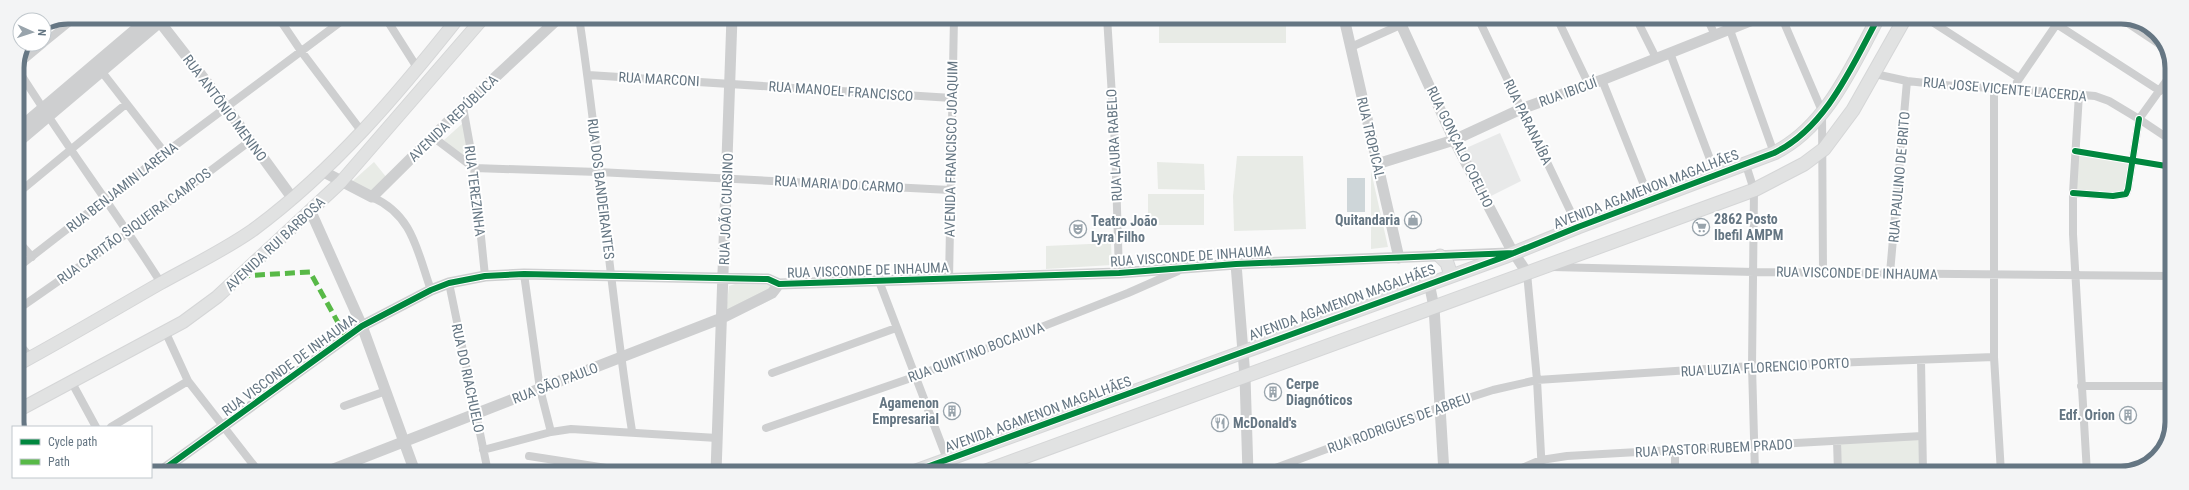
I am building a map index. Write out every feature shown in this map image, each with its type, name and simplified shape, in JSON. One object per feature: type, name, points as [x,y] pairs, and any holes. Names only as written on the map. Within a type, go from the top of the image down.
[{"type":"main road","name":"AVENIDA RUI BARBOSA","points":[[24,361],[161,283],[212,257],[253,230],[293,199],[362,132],[418,69],[453,24]]},
{"type":"main road","name":"AVENIDA RUI BARBOSA","points":[[24,406],[166,332],[183,322],[217,297],[342,182],[478,24]]},
{"type":"main road","name":"AVENIDA AGAMENON MAGALHÃES","points":[[949,466],[1243,351],[1514,253],[1578,227],[1746,165],[1786,148],[1802,134],[1841,87],[1875,24]]},
{"type":"main road","points":[[1000,466],[1754,190],[1804,164],[1824,149],[1853,110],[1875,74],[1902,24]]},
{"type":"main road","points":[[1440,256],[1447,264],[1451,275]]},
{"type":"street","points":[[52,37],[68,24]]},
{"type":"street","points":[[24,136],[45,113],[151,24]]},
{"type":"street","points":[[24,126],[45,113],[102,72],[152,24]]},
{"type":"street","name":"RUA ANTÔNIO MENINO","points":[[163,24],[226,107],[293,199]]},
{"type":"street","points":[[283,24],[301,52],[362,132]]},
{"type":"street","name":"RUA BENJAMIN LARENA","points":[[24,263],[165,153],[338,24]]},
{"type":"street","points":[[389,24],[418,69]]},
{"type":"street","name":"AVENIDA REPÚBLICA","points":[[372,197],[463,107],[552,24]]},
{"type":"street","name":"RUA DOS BANDEIRANTES","points":[[580,24],[588,75],[598,172],[612,274],[620,357],[632,431]]},
{"type":"street","name":"RUA JOÃO CURSINO","points":[[716,466],[731,83],[732,24]]},
{"type":"street","name":"AVENIDA FRANCISCO JOAQUIM","points":[[949,280],[954,24]]},
{"type":"street","name":"RUA LAURA RABELO","points":[[1107,24],[1115,144],[1119,273]]},
{"type":"street","name":"RUA TROPICAL","points":[[1345,24],[1399,258]]},
{"type":"street","points":[[1351,47],[1393,24]]},
{"type":"street","name":"RUA GONÇALO COELHO","points":[[1402,24],[1454,140],[1514,253],[1527,274]]},
{"type":"street","name":"RUA PARANAÍBA","points":[[1481,24],[1578,227]]},
{"type":"street","points":[[1560,24],[1589,85]]},
{"type":"street","points":[[1639,24],[1656,58]]},
{"type":"street","points":[[1710,24],[1715,35]]},
{"type":"street","name":"RUA IBICUÍ","points":[[1377,164],[1454,140],[1521,110],[1744,24]]},
{"type":"street","points":[[1785,24],[1822,111],[1824,149],[1823,272]]},
{"type":"street","points":[[1935,24],[2019,78]]},
{"type":"street","points":[[2013,89],[2056,25],[2160,91]]},
{"type":"street","points":[[2130,25],[2156,42]]},
{"type":"street","points":[[1730,30],[1774,153]]},
{"type":"street","points":[[25,59],[34,52]]},
{"type":"street","points":[[1670,53],[1716,175]]},
{"type":"street","points":[[102,72],[165,153]]},
{"type":"street","name":"RUA JOSE VICENTE LACERDA","points":[[1875,74],[1907,81],[2095,96],[2109,101],[2140,119],[2165,136]]},
{"type":"street","name":"RUA MARCONI","points":[[588,75],[731,83]]},
{"type":"street","points":[[24,79],[45,113],[129,232],[161,283]]},
{"type":"street","points":[[1602,80],[1650,200]]},
{"type":"street","name":"RUA PAULINO DE BRITO","points":[[1890,273],[1907,81]]},
{"type":"street","name":"RUA MANOEL FRANCISCO","points":[[731,83],[952,98]]},
{"type":"street","points":[[2073,193],[2113,196],[2126,194],[2140,119],[2165,84]]},
{"type":"street","points":[[1994,89],[1994,357],[2001,466]]},
{"type":"street","points":[[2078,94],[2073,193],[2081,386],[2087,466]]},
{"type":"street","points":[[24,188],[126,104]]},
{"type":"street","name":"RUA TEREZINHA","points":[[463,107],[474,168],[485,276]]},
{"type":"street","points":[[433,137],[474,168]]},
{"type":"street","name":"RUA CAPITÃO SIQUEIRA CAMPOS","points":[[24,305],[129,232],[250,141]]},
{"type":"street","points":[[1746,165],[1754,190],[1752,366],[1754,466]]},
{"type":"street","name":"RUA MARIA DO CARMO","points":[[474,168],[598,172],[950,190]]},
{"type":"street","points":[[322,171],[392,208],[408,228],[431,290]]},
{"type":"street","points":[[311,212],[362,326],[405,442],[412,466]]},
{"type":"street","points":[[24,248],[32,257]]},
{"type":"street","name":"RUA VISCONDE DE INHAUMA","points":[[168,466],[362,326],[431,290],[449,283],[485,276],[524,274],[612,274],[768,279],[779,284],[949,280],[1119,273],[1236,264],[1514,253]]},
{"type":"street","points":[[1236,264],[1245,377],[1248,466]]},
{"type":"street","name":"RUA VISCONDE DE INHAUMA","points":[[1543,267],[1754,272],[2165,276]]},
{"type":"street","name":"RUA QUINTINO BOCAIUVA","points":[[766,428],[914,377],[1128,293],[1183,268]]},
{"type":"street","points":[[524,274],[540,389],[551,432]]},
{"type":"street","points":[[1527,274],[1537,380],[1541,466]]},
{"type":"street","points":[[879,281],[914,377],[949,466]]},
{"type":"street","name":"RUA DO RIACHUELO","points":[[449,283],[487,466]]},
{"type":"street","points":[[1429,283],[1434,307],[1444,466]]},
{"type":"street","name":"RUA SÃO PAULO","points":[[342,466],[722,318],[772,292],[779,284]]},
{"type":"street","points":[[772,373],[896,328]]},
{"type":"street","points":[[166,332],[188,381],[254,466]]},
{"type":"street","points":[[24,351],[30,358]]},
{"type":"street","name":"RUA LUZIA FLORENCIO PORTO","points":[[1537,380],[1752,366],[1994,357]]},
{"type":"street","points":[[1921,360],[1924,466]]},
{"type":"street","name":"RUA RODRIGUES DE ABREU","points":[[1281,466],[1440,407],[1493,390],[1537,380]]},
{"type":"street","points":[[71,381],[95,426]]},
{"type":"street","points":[[113,426],[188,381]]},
{"type":"street","points":[[2081,386],[2165,386]]},
{"type":"street","points":[[344,406],[386,390]]},
{"type":"street","points":[[483,450],[551,432],[588,428],[717,438]]},
{"type":"street","name":"RUA PASTOR RUBEM PRADO","points":[[1527,466],[1541,460],[1567,456],[1922,436]]},
{"type":"street","points":[[1837,441],[1838,466]]},
{"type":"street","points":[[1675,450],[1675,466]]},
{"type":"street","points":[[529,456],[593,466]]},
{"type":"shaded area","points":[[1159,24],[1286,24],[1286,43],[1159,43]]},
{"type":"shaded area","points":[[463,123],[469,162],[444,140]]},
{"type":"shaded area","points":[[1500,133],[1521,181],[1487,198],[1464,149]]},
{"type":"shaded area","points":[[2075,151],[2133,160],[2126,194],[2073,193]]},
{"type":"shaded area","points":[[1237,156],[1303,156],[1306,229],[1234,231],[1233,196]]},
{"type":"shaded area","points":[[374,162],[387,178],[372,192],[347,186]]},
{"type":"shaded area","points":[[1157,162],[1204,164],[1205,190],[1158,189]]},
{"type":"shaded area","points":[[1371,171],[1388,247],[1371,249]]},
{"type":"shaded area","points":[[1347,178],[1365,178],[1365,212],[1347,212]]},
{"type":"shaded area","points":[[1148,194],[1204,194],[1204,225],[1148,225]]},
{"type":"shaded area","points":[[1111,243],[1112,265],[1046,269],[1046,246]]},
{"type":"shaded area","points":[[735,284],[771,285],[778,294],[760,305],[738,311],[726,311],[729,286]]},
{"type":"shaded area","points":[[1922,436],[1923,466],[1839,466],[1837,441]]},
{"type":"marked path","points":[[240,276],[310,272],[346,337]]},
{"type":"cycle path","points":[[929,466],[1504,257],[1578,227],[1774,153],[1792,142],[1809,128],[1823,112],[1836,94],[1875,24]]},
{"type":"cycle path","points":[[2073,193],[2113,196],[2126,194],[2139,119]]},
{"type":"cycle path","points":[[2075,151],[2165,166]]},
{"type":"cycle path","points":[[168,466],[362,326],[431,290],[449,283],[485,276],[524,274],[768,279],[779,284],[1119,273],[1236,264],[1514,253]]},
{"type":"place","name":"Quitandaria","points":[[1413,220]]},
{"type":"place","name":"2862 Posto Ibefil AMPM","points":[[1701,227]]},
{"type":"place","name":"Teatro João Lyra Filho","points":[[1078,229]]},
{"type":"place","name":"Cerpe Diagnóticos","points":[[1273,392]]},
{"type":"place","name":"Agamenon Empresarial","points":[[952,411]]},
{"type":"place","name":"Edf. Orion","points":[[2128,415]]},
{"type":"place","name":"McDonald's","points":[[1220,423]]}]
